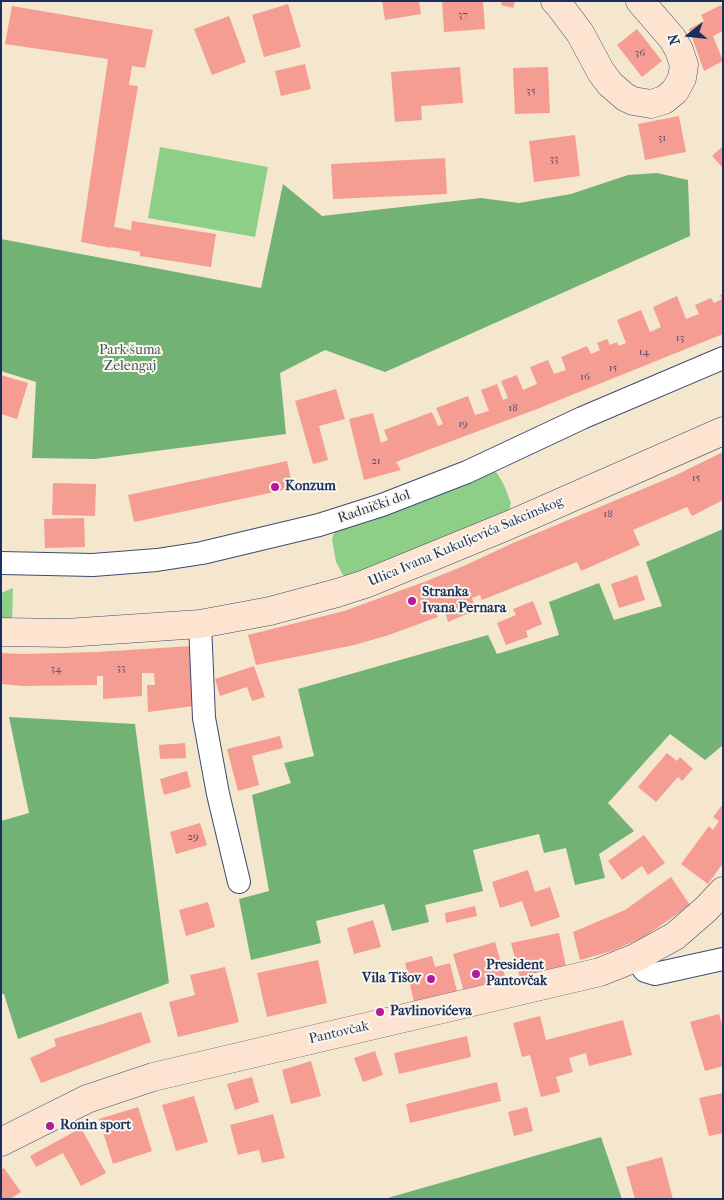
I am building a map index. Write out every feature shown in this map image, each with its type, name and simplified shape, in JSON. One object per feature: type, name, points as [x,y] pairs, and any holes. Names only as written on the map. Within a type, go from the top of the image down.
[{"type":"street","points":[[555,1],[580,33],[601,72],[610,84],[633,101],[650,104],[664,100],[675,91],[682,78],[684,65],[679,50],[672,38],[640,1]]},
{"type":"street","name":"Radnički dol","points":[[1,563],[93,565],[157,560],[202,553],[319,525],[382,506],[467,472],[582,418],[723,358]]},
{"type":"street","name":"Ulica Ivana Kukuljevića Sakcinskog","points":[[1,632],[66,633],[200,624],[270,611],[365,584],[521,520],[723,431]]},
{"type":"street","points":[[200,624],[204,718],[218,794],[239,882]]},
{"type":"street","name":"Pantovčak","points":[[1,1142],[87,1099],[153,1077],[600,972],[635,958],[674,936],[706,909],[723,891]]},
{"type":"street","points":[[635,958],[644,971],[655,974],[723,959]]},
{"type":"green space","points":[[160,147],[268,167],[255,237],[148,218]]},
{"type":"green space","name":"Park šuma Zelengaj","points":[[657,173],[688,180],[690,236],[385,372],[325,350],[280,373],[286,434],[95,459],[32,458],[36,382],[1,371],[1,239],[261,288],[283,184],[322,216],[481,198],[519,203],[571,194],[628,175]]},
{"type":"green space","points":[[488,468],[497,473],[504,485],[511,503],[508,514],[350,579],[343,575],[336,562],[332,539],[336,527]]},
{"type":"green space","points":[[723,529],[723,745],[705,760],[670,734],[608,803],[634,831],[599,854],[605,878],[575,885],[566,848],[544,853],[539,834],[473,850],[483,891],[425,905],[429,922],[392,931],[384,904],[316,921],[321,943],[251,960],[239,899],[269,891],[252,795],[291,783],[284,763],[314,756],[298,689],[488,635],[497,654],[559,635],[549,602],[599,583],[614,620],[662,606],[646,562]]},
{"type":"green space","points":[[13,588],[12,623],[1,622],[1,593]]},
{"type":"green space","points":[[9,717],[135,724],[169,983],[18,1039],[4,994],[1,994],[1,821],[29,813]]},
{"type":"green space","points":[[601,1137],[622,1199],[384,1199]]},
{"type":"building","points":[[382,1],[419,1],[421,14],[385,20]]},
{"type":"building","points":[[442,1],[483,1],[485,29],[444,32]]},
{"type":"building","points":[[502,1],[515,1],[513,8],[501,5]]},
{"type":"building","points":[[288,4],[301,47],[264,57],[252,15]]},
{"type":"building","points":[[721,5],[723,8],[723,31],[713,36],[723,61],[704,71],[689,29],[704,21],[701,15]]},
{"type":"building","points":[[12,6],[153,30],[145,68],[132,66],[129,85],[138,86],[114,227],[131,230],[132,221],[216,234],[211,267],[140,256],[140,252],[81,242],[108,59],[5,44]]},
{"type":"building","points":[[229,16],[246,62],[212,75],[194,29]]},
{"type":"building","points":[[637,29],[662,61],[642,77],[617,45]]},
{"type":"building","points":[[305,64],[311,89],[281,96],[275,71]]},
{"type":"building","points":[[460,67],[463,103],[421,106],[422,120],[395,122],[391,72]]},
{"type":"building","points":[[548,67],[550,113],[515,114],[513,68]]},
{"type":"building","points":[[679,116],[686,152],[645,160],[638,124]]},
{"type":"building","points":[[575,135],[580,176],[534,182],[529,141]]},
{"type":"building","points":[[723,146],[723,168],[712,156]]},
{"type":"building","points":[[445,158],[447,194],[333,199],[331,164]]},
{"type":"building","points":[[723,294],[723,334],[537,409],[396,462],[401,470],[364,480],[349,419],[373,413],[381,443],[388,440],[384,430],[432,412],[438,426],[443,424],[436,408],[468,396],[475,415],[489,411],[481,390],[497,384],[503,400],[508,398],[501,381],[517,375],[523,390],[537,384],[530,367],[548,360],[554,374],[566,370],[561,357],[587,346],[591,354],[600,350],[597,343],[607,339],[610,345],[617,342],[619,346],[626,343],[617,320],[641,310],[650,332],[661,327],[653,307],[677,296],[686,319],[699,314],[695,305],[711,298],[714,303],[722,299],[720,295]]},
{"type":"building","points":[[1,375],[28,383],[17,419],[1,414]]},
{"type":"building","points":[[336,389],[345,419],[319,426],[328,460],[313,464],[295,401]]},
{"type":"building","points":[[723,452],[723,500],[692,516],[687,507],[633,530],[640,545],[581,571],[577,562],[482,600],[480,595],[472,598],[476,610],[448,622],[444,608],[435,611],[438,617],[386,636],[354,645],[256,665],[248,635],[344,611],[424,582],[674,476]]},
{"type":"building","points":[[287,461],[293,488],[134,522],[128,495]]},
{"type":"building","points":[[53,483],[96,484],[95,516],[52,515]]},
{"type":"building","points":[[84,518],[85,547],[45,548],[44,519]]},
{"type":"building","points":[[637,575],[645,600],[619,608],[611,584]]},
{"type":"building","points":[[533,601],[542,624],[526,631],[528,637],[506,645],[497,623],[516,615],[513,609]]},
{"type":"building","points":[[192,646],[194,706],[148,712],[147,685],[155,685],[154,673],[142,673],[142,696],[103,699],[103,676],[97,676],[97,685],[22,686],[1,684],[1,653],[97,652]]},
{"type":"building","points":[[254,666],[265,697],[252,701],[247,687],[220,696],[215,679]]},
{"type":"building","points":[[280,736],[283,748],[252,756],[259,785],[238,791],[227,749]]},
{"type":"building","points":[[185,743],[186,758],[160,759],[159,745]]},
{"type":"building","points":[[667,753],[677,761],[680,757],[693,769],[682,781],[678,777],[656,802],[638,787]]},
{"type":"building","points":[[187,771],[191,787],[164,795],[160,779]]},
{"type":"building","points":[[723,804],[723,863],[708,884],[681,864],[709,826],[713,830],[719,821],[713,817]]},
{"type":"building","points":[[200,823],[207,845],[176,854],[170,832]]},
{"type":"building","points":[[644,835],[665,863],[648,875],[642,866],[622,880],[608,861]]},
{"type":"building","points":[[528,870],[535,892],[550,887],[560,917],[531,927],[522,901],[500,908],[492,882]]},
{"type":"building","points":[[671,877],[690,905],[644,937],[612,951],[580,960],[573,932],[625,910]]},
{"type":"building","points":[[208,902],[215,927],[186,936],[179,910]]},
{"type":"building","points":[[475,906],[477,916],[446,923],[445,913]]},
{"type":"building","points":[[373,920],[381,947],[354,954],[347,928]]},
{"type":"building","points":[[559,933],[566,967],[520,978],[511,943]]},
{"type":"building","points":[[495,942],[506,980],[464,992],[453,954]]},
{"type":"building","name":"Vila Tišov","points":[[432,956],[435,967],[450,963],[457,991],[414,1002],[405,963]]},
{"type":"building","points":[[318,960],[327,1003],[267,1017],[257,973]]},
{"type":"building","points":[[225,967],[239,1022],[178,1037],[169,1002],[195,995],[190,975]]},
{"type":"building","points":[[141,1012],[151,1042],[41,1083],[30,1058],[56,1046],[54,1039]]},
{"type":"building","points":[[719,1014],[723,1027],[723,1066],[705,1071],[690,1022]]},
{"type":"building","points":[[540,1016],[546,1040],[623,1020],[632,1055],[589,1066],[586,1053],[569,1058],[573,1072],[556,1077],[560,1092],[541,1097],[530,1055],[522,1057],[513,1023]]},
{"type":"building","points":[[467,1036],[471,1057],[399,1074],[394,1053]]},
{"type":"building","points":[[375,1051],[383,1075],[363,1082],[354,1058]]},
{"type":"building","points":[[311,1061],[321,1096],[291,1104],[282,1070]]},
{"type":"building","points":[[252,1077],[259,1102],[235,1110],[227,1084]]},
{"type":"building","points":[[497,1082],[501,1101],[410,1123],[406,1104]]},
{"type":"building","points":[[723,1093],[723,1133],[709,1136],[699,1098]]},
{"type":"building","points":[[194,1096],[208,1142],[176,1151],[162,1105]]},
{"type":"building","points":[[138,1107],[152,1151],[113,1164],[99,1119]]},
{"type":"building","points":[[527,1107],[533,1131],[514,1136],[508,1112]]},
{"type":"building","points":[[273,1114],[285,1158],[262,1163],[259,1150],[238,1155],[230,1125]]},
{"type":"building","points":[[81,1128],[106,1173],[81,1186],[63,1153],[36,1167],[30,1156]]},
{"type":"building","points":[[662,1157],[673,1199],[635,1199],[626,1167]]},
{"type":"building","points":[[4,1168],[21,1192],[10,1199],[1,1199],[1,1170]]},
{"type":"place","name":"Konzum","points":[[275,487]]},
{"type":"place","name":"Stranka Ivana Pernara","points":[[412,601]]},
{"type":"place","name":"President Pantovčak","points":[[476,974]]},
{"type":"place","name":"Vila Tišov","points":[[431,979]]},
{"type":"place","name":"Pavlinovićeva","points":[[380,1012]]},
{"type":"place","name":"Ronin sport","points":[[50,1126]]}]
